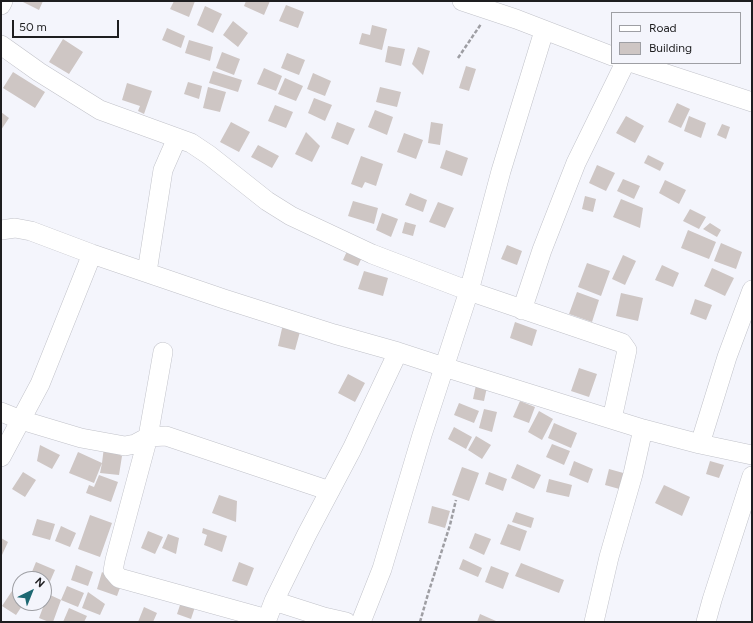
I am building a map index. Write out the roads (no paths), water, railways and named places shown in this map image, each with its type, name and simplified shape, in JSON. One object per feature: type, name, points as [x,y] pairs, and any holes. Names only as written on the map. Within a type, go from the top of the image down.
[{"type":"street","points":[[1,5],[3,1]]},
{"type":"street","points":[[462,1],[494,6],[544,31],[611,56]]},
{"type":"street","points":[[361,622],[382,568],[422,435],[468,291],[544,31]]},
{"type":"street","points":[[1,45],[39,72],[100,110],[191,143],[209,155],[267,201],[291,216],[372,254],[468,291],[622,343],[627,350],[612,419]]},
{"type":"street","points":[[522,310],[542,250],[576,163],[624,64]]},
{"type":"street","points":[[636,64],[752,102]]},
{"type":"street","points":[[147,272],[163,170],[177,138]]},
{"type":"street","points":[[1,230],[14,228],[31,231],[92,254],[224,299],[334,334],[398,352],[444,368],[643,429],[700,444],[752,455]]},
{"type":"street","points":[[1,457],[40,384],[92,254]]},
{"type":"street","points":[[700,444],[728,357],[752,290]]},
{"type":"street","points":[[163,352],[148,437],[113,571],[120,578],[267,621],[274,601],[352,449],[398,352]]},
{"type":"street","points":[[1,412],[21,420],[81,438],[125,446],[136,444],[148,437],[166,436],[330,491]]},
{"type":"street","points":[[594,622],[608,557],[633,474],[643,429]]},
{"type":"street","points":[[706,622],[752,476]]},
{"type":"street","points":[[274,601],[324,617],[346,622]]}]
